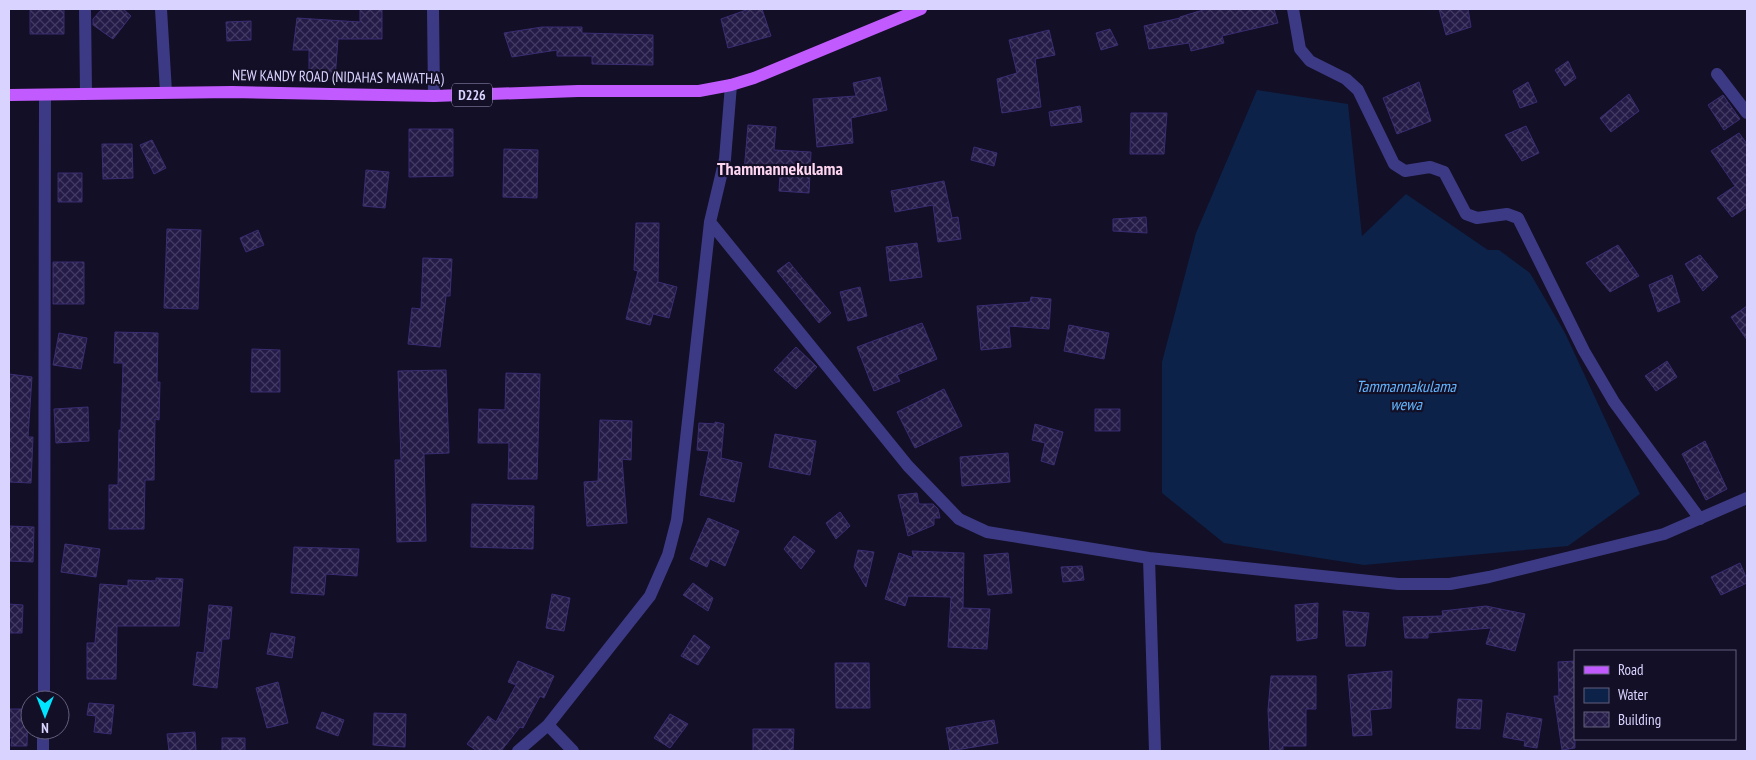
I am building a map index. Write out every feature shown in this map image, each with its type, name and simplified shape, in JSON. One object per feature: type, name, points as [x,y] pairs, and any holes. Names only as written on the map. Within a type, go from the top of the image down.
[{"type":"main road","name":"NEW KANDY ROAD (NIDAHAS MAWATHA)","points":[[9,95],[166,92],[434,96],[578,91],[699,91],[731,85],[780,68],[921,9]]},
{"type":"street","points":[[85,9],[86,93]]},
{"type":"street","points":[[162,9],[166,92]]},
{"type":"street","points":[[434,9],[434,96]]},
{"type":"street","points":[[1293,9],[1300,49],[1310,61],[1346,79],[1358,90],[1394,164],[1405,171],[1430,167],[1444,172],[1466,214],[1477,218],[1507,214],[1518,218],[1584,351],[1614,402],[1700,520]]},
{"type":"street","points":[[1717,74],[1747,113]]},
{"type":"street","points":[[518,751],[548,725],[650,596],[668,555],[676,520],[710,222],[726,159],[731,85]]},
{"type":"street","points":[[44,690],[45,95]]},
{"type":"street","points":[[710,222],[908,466],[959,520],[987,532],[1149,558],[1398,584],[1450,584],[1489,577],[1664,534],[1747,498]]},
{"type":"street","points":[[1149,558],[1155,751]]},
{"type":"street","points":[[548,725],[573,751]]},
{"type":"water","name":"Tammannakulama wewa","points":[[1257,90],[1348,104],[1362,236],[1406,194],[1488,250],[1499,250],[1530,273],[1565,333],[1640,494],[1568,546],[1364,565],[1224,543],[1162,493],[1162,362],[1196,233]]},
{"type":"building","points":[[30,9],[64,9],[64,34],[30,34]]},
{"type":"building","points":[[102,9],[123,9],[131,16],[113,39],[93,25],[93,19]]},
{"type":"building","points":[[360,9],[382,9],[382,39],[338,39],[335,79],[309,80],[309,50],[293,50],[297,18],[360,22]]},
{"type":"building","points":[[749,9],[762,9],[771,36],[728,48],[721,19]]},
{"type":"building","points":[[1206,9],[1274,9],[1278,23],[1222,36],[1224,43],[1191,51],[1189,43],[1149,49],[1144,26],[1180,18]]},
{"type":"building","points":[[1439,9],[1468,9],[1471,27],[1446,35]]},
{"type":"building","points":[[251,21],[251,40],[227,41],[226,22]]},
{"type":"building","points":[[542,27],[582,27],[582,33],[653,35],[653,65],[592,64],[592,56],[557,56],[557,50],[512,57],[504,33]]},
{"type":"building","points":[[1110,29],[1118,45],[1101,50],[1096,33]]},
{"type":"building","points":[[1049,30],[1055,55],[1035,59],[1041,107],[1002,113],[997,79],[1017,73],[1009,40]]},
{"type":"building","points":[[1568,61],[1576,78],[1565,86],[1555,70]]},
{"type":"building","points":[[880,77],[887,110],[851,118],[853,143],[817,147],[813,99],[856,96],[853,83]]},
{"type":"building","points":[[1419,82],[1431,121],[1397,134],[1383,98]]},
{"type":"building","points":[[1528,82],[1537,102],[1520,108],[1513,91]]},
{"type":"building","points":[[1629,94],[1639,111],[1611,132],[1600,118]]},
{"type":"building","points":[[1723,95],[1740,119],[1724,130],[1708,105]]},
{"type":"building","points":[[1080,106],[1082,122],[1051,126],[1049,112]]},
{"type":"building","points":[[1131,113],[1167,113],[1164,154],[1130,154]]},
{"type":"building","points":[[748,125],[776,127],[774,150],[811,152],[809,193],[779,191],[780,175],[744,172]]},
{"type":"building","points":[[1526,126],[1539,153],[1522,161],[1505,135]]},
{"type":"building","points":[[409,129],[453,129],[453,176],[409,177]]},
{"type":"building","points":[[1739,133],[1747,144],[1747,207],[1732,217],[1717,198],[1735,186],[1711,151]]},
{"type":"building","points":[[152,140],[166,168],[154,174],[140,145]]},
{"type":"building","points":[[102,144],[132,144],[133,178],[103,179]]},
{"type":"building","points":[[974,147],[997,153],[994,166],[971,160]]},
{"type":"building","points":[[504,149],[538,150],[537,198],[503,197]]},
{"type":"building","points":[[366,170],[389,172],[385,208],[363,206]]},
{"type":"building","points":[[58,173],[82,173],[82,202],[58,202]]},
{"type":"building","points":[[944,181],[952,218],[958,217],[961,239],[938,242],[933,205],[895,212],[891,191]]},
{"type":"building","points":[[1146,217],[1147,233],[1113,231],[1113,219]]},
{"type":"building","points":[[636,223],[659,223],[658,282],[677,287],[669,318],[653,314],[650,325],[626,319],[638,271],[634,270]]},
{"type":"building","points":[[167,229],[201,230],[198,309],[164,308]]},
{"type":"building","points":[[258,230],[264,245],[246,252],[240,238]]},
{"type":"building","points":[[917,243],[922,277],[890,281],[886,247]]},
{"type":"building","points":[[1618,245],[1639,276],[1610,292],[1586,263]]},
{"type":"building","points":[[1700,255],[1718,277],[1703,291],[1685,264]]},
{"type":"building","points":[[423,258],[452,259],[450,296],[446,296],[440,347],[408,344],[412,308],[421,309]]},
{"type":"building","points":[[53,262],[84,262],[84,304],[53,304]]},
{"type":"building","points":[[789,262],[831,313],[819,323],[777,271]]},
{"type":"building","points":[[1672,275],[1680,302],[1658,312],[1649,285]]},
{"type":"building","points":[[860,287],[867,316],[848,321],[840,292]]},
{"type":"building","points":[[1031,297],[1051,299],[1049,329],[1009,326],[1011,347],[981,350],[977,306],[1030,302]]},
{"type":"building","points":[[1747,306],[1747,340],[1731,317]]},
{"type":"building","points":[[922,323],[937,359],[897,375],[900,381],[874,391],[857,347]]},
{"type":"building","points":[[1069,325],[1109,333],[1104,359],[1064,351]]},
{"type":"building","points":[[115,332],[158,333],[157,382],[160,382],[159,420],[155,419],[154,480],[145,480],[144,529],[109,529],[109,485],[118,485],[119,430],[121,430],[123,363],[114,363]]},
{"type":"building","points":[[59,333],[87,338],[81,369],[53,365]]},
{"type":"building","points":[[796,347],[817,367],[796,389],[774,370]]},
{"type":"building","points":[[252,349],[280,350],[280,392],[251,392]]},
{"type":"building","points":[[1667,361],[1677,377],[1656,391],[1645,376]]},
{"type":"building","points":[[446,370],[449,453],[424,454],[426,541],[397,542],[395,460],[401,460],[398,371]]},
{"type":"building","points":[[506,373],[540,374],[537,479],[508,479],[509,443],[478,443],[479,409],[505,410]]},
{"type":"building","points":[[9,374],[32,377],[28,437],[33,437],[31,483],[9,482]]},
{"type":"building","points":[[944,389],[962,426],[915,448],[897,412]]},
{"type":"building","points":[[88,407],[89,441],[56,443],[54,409]]},
{"type":"building","points":[[1095,409],[1120,409],[1120,431],[1095,431]]},
{"type":"building","points":[[600,420],[632,421],[631,460],[622,459],[627,523],[587,526],[584,482],[598,481]]},
{"type":"building","points":[[715,422],[724,424],[721,458],[742,463],[734,502],[700,495],[709,451],[697,450],[699,423],[715,424]]},
{"type":"building","points":[[1035,424],[1063,432],[1054,465],[1041,461],[1045,443],[1032,440]]},
{"type":"building","points":[[775,434],[816,441],[810,475],[769,467]]},
{"type":"building","points":[[1705,441],[1727,489],[1706,500],[1682,454]]},
{"type":"building","points":[[1008,453],[1010,482],[962,486],[960,457]]},
{"type":"building","points":[[917,493],[919,504],[933,504],[938,509],[940,518],[934,518],[934,525],[908,536],[898,495]]},
{"type":"building","points":[[472,504],[534,506],[533,549],[471,547]]},
{"type":"building","points":[[840,512],[850,526],[836,539],[826,523]]},
{"type":"building","points":[[708,518],[739,531],[725,566],[710,559],[707,567],[690,559]]},
{"type":"building","points":[[9,526],[34,527],[33,562],[9,561]]},
{"type":"building","points":[[794,536],[815,551],[801,569],[784,549]]},
{"type":"building","points":[[65,544],[100,549],[96,577],[61,572]]},
{"type":"building","points":[[294,547],[359,549],[357,576],[326,574],[324,595],[291,593]]},
{"type":"building","points":[[858,550],[874,552],[866,587],[854,567]]},
{"type":"building","points":[[912,551],[964,553],[963,608],[990,609],[987,649],[948,647],[951,597],[908,596],[905,606],[885,599],[899,553],[914,558]]},
{"type":"building","points":[[1008,553],[1012,593],[988,595],[984,555]]},
{"type":"building","points":[[1740,563],[1747,583],[1721,595],[1711,577]]},
{"type":"building","points":[[1082,566],[1084,580],[1063,582],[1061,567]]},
{"type":"building","points":[[156,578],[183,579],[179,626],[117,626],[116,679],[87,679],[87,643],[95,643],[100,584],[128,586],[128,580],[156,581]]},
{"type":"building","points":[[693,583],[713,598],[708,611],[683,595]]},
{"type":"building","points":[[552,594],[570,598],[564,631],[546,628]]},
{"type":"building","points":[[1318,603],[1317,638],[1297,641],[1295,605]]},
{"type":"building","points":[[9,604],[23,605],[22,633],[9,633]]},
{"type":"building","points":[[209,605],[232,607],[229,639],[222,639],[217,688],[193,685],[197,652],[204,653]]},
{"type":"building","points":[[1486,606],[1525,614],[1515,651],[1486,644],[1491,628],[1428,633],[1428,638],[1405,638],[1403,617],[1443,616],[1442,611]]},
{"type":"building","points":[[1343,611],[1369,613],[1365,646],[1346,646]]},
{"type":"building","points":[[271,633],[295,637],[292,658],[267,654]]},
{"type":"building","points":[[694,635],[710,647],[698,665],[681,656]]},
{"type":"building","points":[[518,661],[554,676],[544,698],[540,696],[523,728],[520,727],[501,751],[477,751],[467,744],[488,716],[496,722],[516,685],[508,682]]},
{"type":"building","points":[[1574,661],[1575,748],[1562,750],[1554,696],[1559,696],[1558,662]]},
{"type":"building","points":[[835,663],[869,663],[870,708],[836,708]]},
{"type":"building","points":[[1392,671],[1391,708],[1370,710],[1372,735],[1353,736],[1348,675]]},
{"type":"building","points":[[1271,676],[1316,676],[1316,709],[1306,709],[1306,746],[1283,746],[1283,751],[1270,751],[1268,710]]},
{"type":"building","points":[[278,682],[288,723],[267,728],[256,688]]},
{"type":"building","points":[[1458,699],[1482,700],[1480,729],[1456,728]]},
{"type":"building","points":[[89,703],[114,705],[111,734],[94,732],[96,716],[87,715]]},
{"type":"building","points":[[9,709],[20,709],[20,740],[27,740],[27,746],[11,746],[12,738],[9,738]]},
{"type":"building","points":[[322,712],[344,720],[338,736],[316,728]]},
{"type":"building","points":[[374,713],[406,714],[405,747],[373,745]]},
{"type":"building","points":[[1507,713],[1542,719],[1537,748],[1524,746],[1525,741],[1503,737]]},
{"type":"building","points":[[670,714],[688,724],[670,748],[654,738]]},
{"type":"building","points":[[994,720],[998,743],[950,751],[946,728]]},
{"type":"building","points":[[753,729],[794,729],[793,751],[753,751]]},
{"type":"building","points":[[195,732],[196,751],[169,751],[167,734]]},
{"type":"building","points":[[222,738],[245,738],[245,751],[222,751]]},
{"type":"district","name":"Thammannekulama","points":[[780,169]]}]
